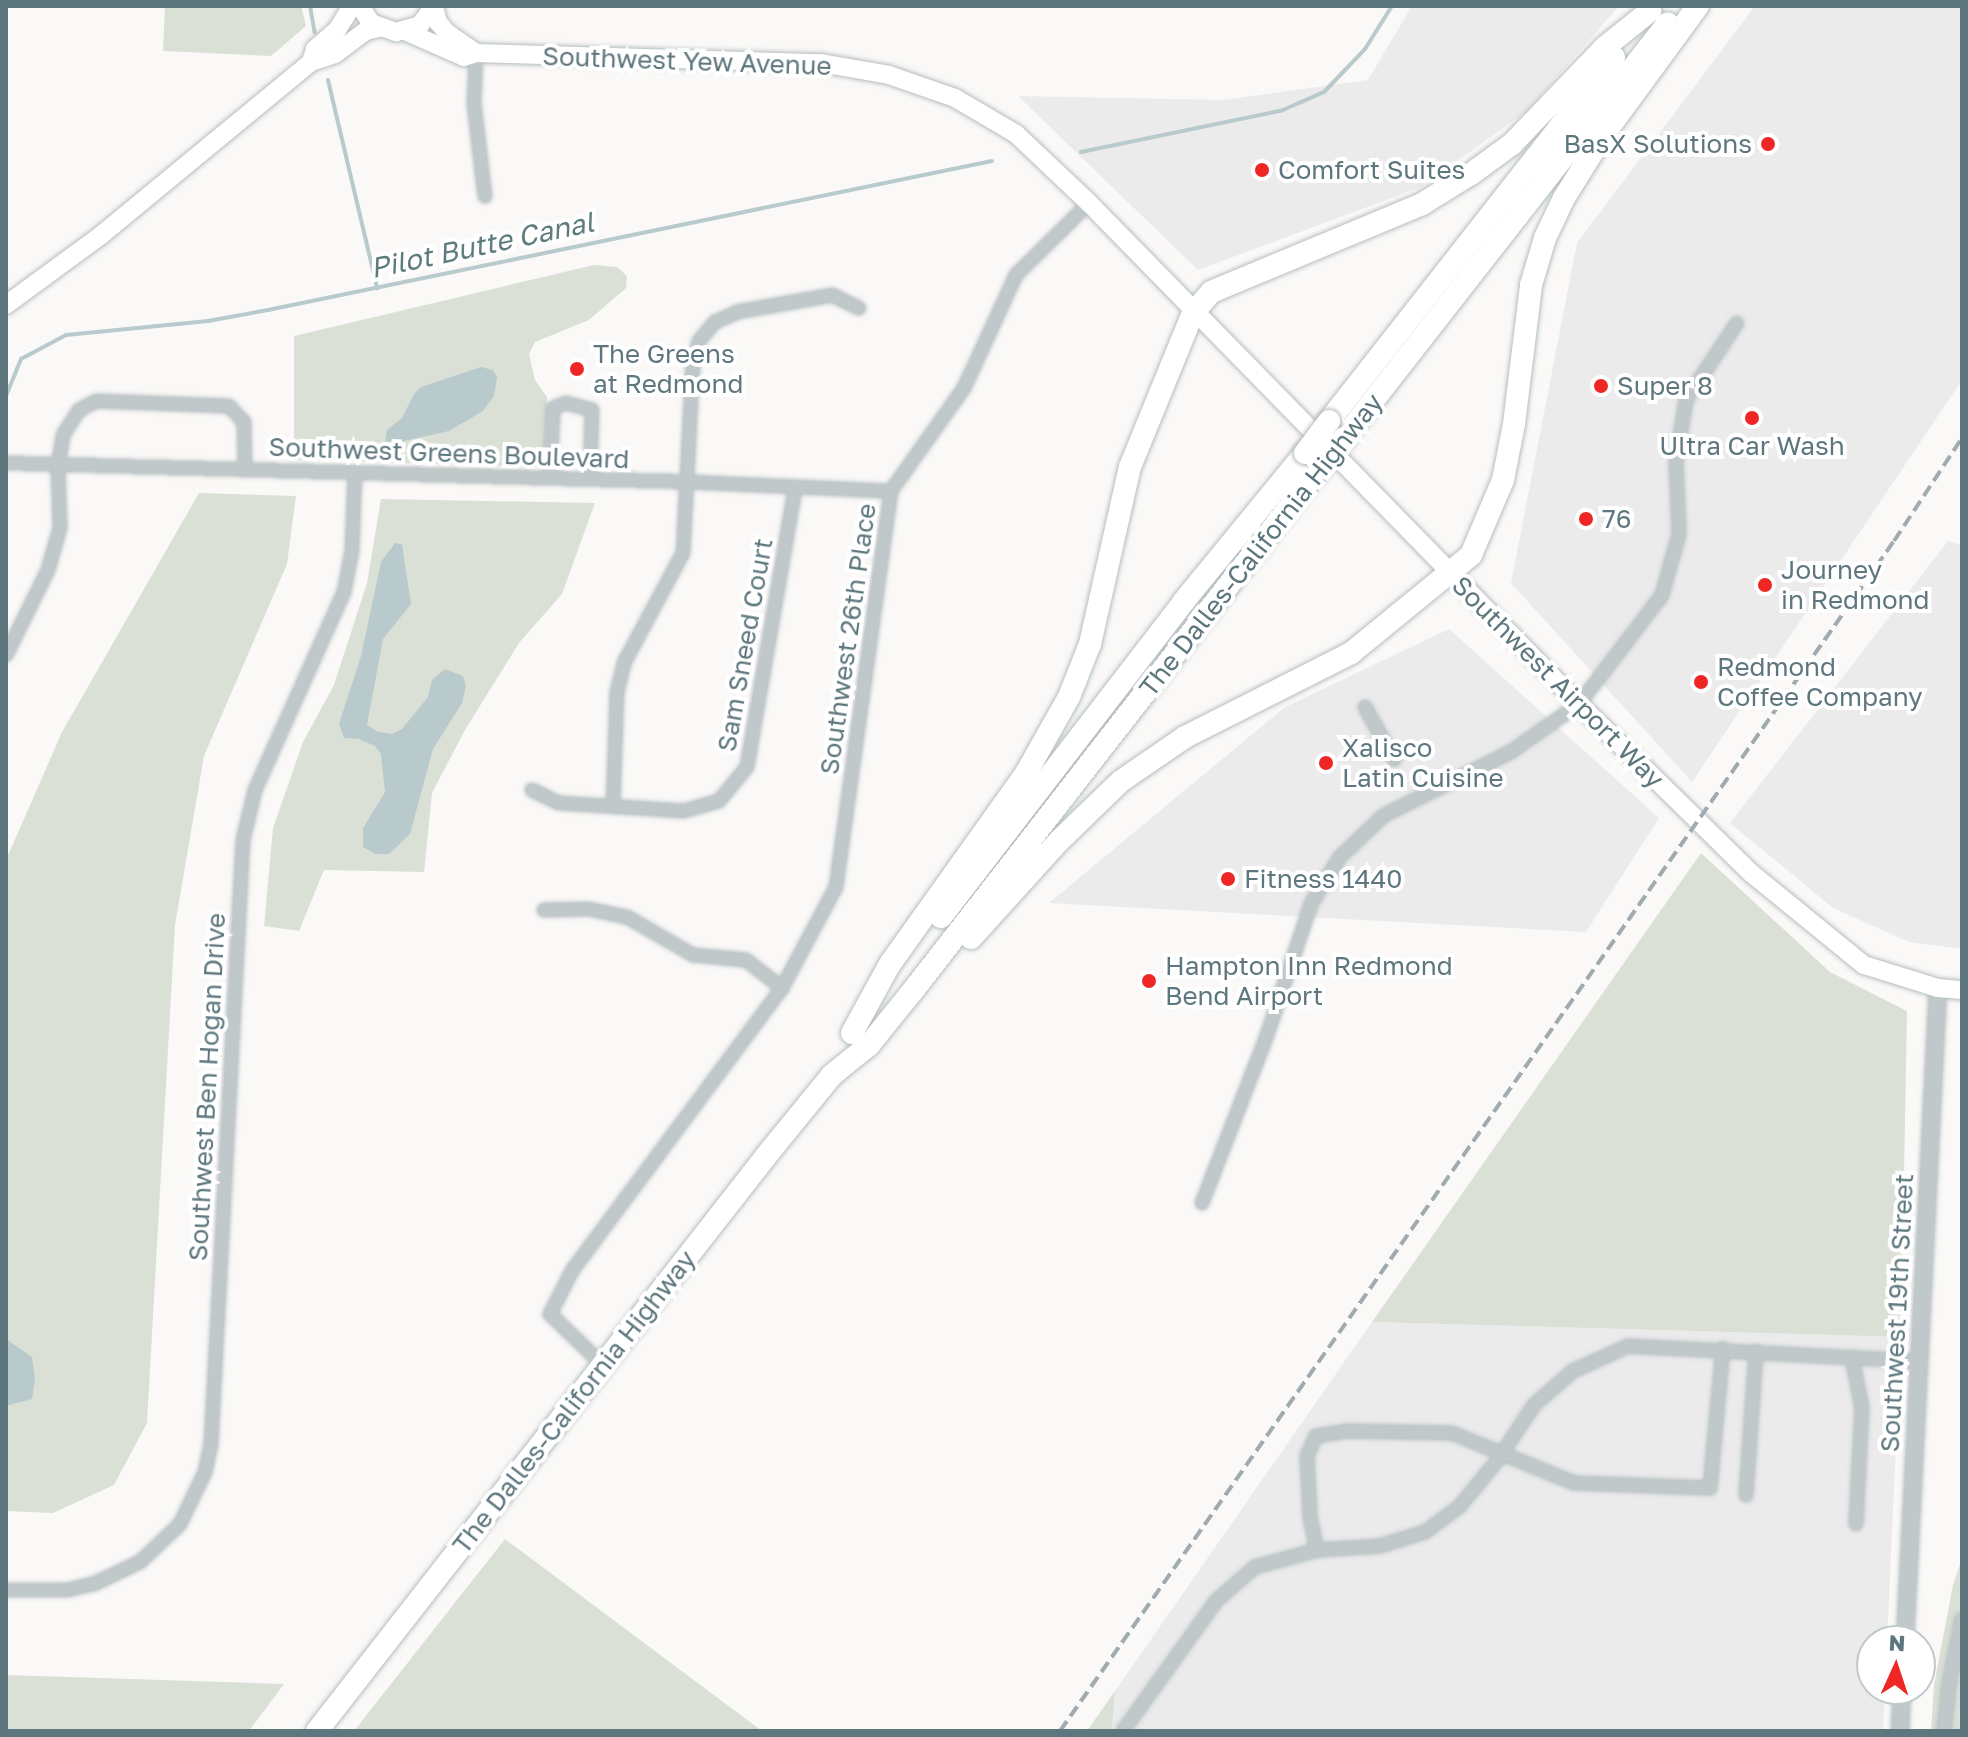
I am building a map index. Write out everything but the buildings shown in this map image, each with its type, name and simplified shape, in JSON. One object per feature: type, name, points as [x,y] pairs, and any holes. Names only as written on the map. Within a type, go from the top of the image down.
[{"type":"highway","name":"The Dalles-California Highway","points":[[1336,430],[1681,6]]},
{"type":"highway","points":[[915,988],[962,948],[1059,841],[1121,781],[1185,737],[1351,653],[1471,555],[1503,480],[1514,424],[1531,285],[1545,238],[1564,198],[1602,137],[1698,6]]},
{"type":"highway","name":"The Dalles-California Highway","points":[[317,1731],[832,1075],[869,1045],[915,988],[1652,8]]},
{"type":"highway","points":[[852,1033],[890,964],[1025,775],[1069,697],[1097,618],[1130,467],[1193,313],[1211,292],[1422,204],[1471,174],[1512,144],[1605,47],[1652,8]]},
{"type":"highway","name":"The Dalles-California Highway","points":[[832,1075],[852,1033],[1184,601],[1312,461]]},
{"type":"main road","points":[[311,62],[315,49],[337,30],[352,6]]},
{"type":"main road","points":[[6,305],[100,236],[311,62],[335,54],[366,31],[379,28],[360,6]]},
{"type":"main road","points":[[405,31],[426,20],[434,6]]},
{"type":"main road","points":[[434,6],[438,22],[446,32],[476,53]]},
{"type":"main road","name":"Southwest Yew Avenue","points":[[379,28],[405,31],[464,57],[476,53],[821,63],[889,75],[955,98],[1016,134],[1089,203],[1193,313]]},
{"type":"main road","name":"Southwest Airport Way","points":[[1193,313],[1579,704],[1801,917],[1864,965],[1938,988],[1962,990]]},
{"type":"street","points":[[476,53],[474,104],[485,196]]},
{"type":"street","name":"Southwest 26th Place","points":[[603,1365],[550,1314],[573,1269],[782,988],[836,887],[891,491],[964,388],[1016,275],[1089,203]]},
{"type":"street","points":[[613,806],[617,692],[625,661],[683,553],[694,354],[707,328],[737,312],[832,295],[859,308]]},
{"type":"street","points":[[1202,1203],[1266,1038],[1311,904],[1340,857],[1383,816],[1512,751],[1579,704],[1662,595],[1679,534],[1676,461],[1686,400],[1737,323]]},
{"type":"street","points":[[6,655],[48,570],[60,528],[58,467],[67,425],[79,410],[97,401],[229,406],[244,422],[245,470]]},
{"type":"street","points":[[550,478],[553,408],[566,403],[592,410],[590,479]]},
{"type":"street","name":"Southwest Greens Boulevard","points":[[6,463],[58,467],[689,482],[891,491]]},
{"type":"street","name":"Southwest Ben Hogan Drive","points":[[6,1590],[67,1590],[106,1580],[140,1562],[180,1524],[205,1472],[211,1444],[243,840],[255,790],[344,592],[352,550],[355,472]]},
{"type":"street","name":"Sam Sneed Court","points":[[532,790],[559,803],[684,811],[719,801],[747,767],[795,488]]},
{"type":"street","points":[[1365,707],[1394,759]]},
{"type":"street","points":[[544,910],[589,909],[627,917],[693,955],[746,960],[782,988]]},
{"type":"street","name":"Southwest 19th Street","points":[[1906,1625],[1938,988]]},
{"type":"street","points":[[1123,1731],[1216,1601],[1255,1567],[1317,1550],[1380,1546],[1425,1532],[1460,1506],[1497,1461],[1534,1405],[1573,1371],[1628,1346],[1919,1361]]},
{"type":"street","points":[[1317,1550],[1310,1516],[1307,1456],[1316,1436],[1452,1433],[1574,1483],[1710,1488],[1723,1349]]},
{"type":"street","points":[[1746,1495],[1756,1351]]},
{"type":"street","points":[[1852,1357],[1862,1408],[1856,1524]]},
{"type":"street","points":[[1944,1731],[1962,1619]]},
{"type":"street","points":[[1900,1731],[1901,1705]]},
{"type":"shaded area","points":[[165,6],[301,6],[306,26],[271,56],[163,51]]},
{"type":"shaded area","points":[[1412,6],[1619,6],[1528,110],[1421,187],[1198,270],[1018,96],[1224,100],[1368,80]]},
{"type":"shaded area","points":[[1755,6],[1962,6],[1962,380],[1692,782],[1511,583],[1577,243]]},
{"type":"shaded area","name":"The Greens at Redmond","points":[[594,265],[617,267],[627,276],[626,288],[589,320],[535,342],[529,354],[535,380],[547,397],[544,467],[294,460],[294,336]]},
{"type":"shaded area","points":[[481,367],[493,370],[497,377],[494,396],[483,411],[449,431],[390,444],[385,442],[387,430],[402,418],[421,387]]},
{"type":"shaded area","points":[[199,493],[296,496],[287,564],[204,756],[175,925],[147,1423],[114,1485],[53,1513],[6,1511],[6,860],[62,732]]},
{"type":"shaded area","points":[[381,499],[595,503],[562,594],[519,643],[465,730],[432,793],[424,872],[324,870],[299,931],[264,926],[273,828],[303,742],[334,685],[367,583]]},
{"type":"shaded area","points":[[1948,541],[1962,545],[1962,949],[1909,942],[1833,908],[1730,823]]},
{"type":"shaded area","points":[[395,543],[402,544],[411,604],[383,639],[367,725],[378,732],[392,734],[402,729],[428,697],[432,680],[445,669],[463,676],[466,686],[462,703],[433,749],[410,834],[389,854],[375,854],[363,847],[363,828],[385,792],[381,754],[375,746],[359,739],[344,738],[339,724],[361,656],[381,562]]},
{"type":"shaded area","points":[[1449,629],[1659,818],[1586,932],[1049,903],[1285,707]]},
{"type":"shaded area","points":[[1701,853],[1830,972],[1907,1011],[1901,1337],[1372,1322]]},
{"type":"shaded area","points":[[1372,1322],[1901,1337],[1888,1625],[1856,1625],[1856,1705],[1884,1705],[1883,1731],[1112,1731],[1115,1691]]},
{"type":"shaded area","points":[[6,1339],[32,1357],[35,1379],[32,1399],[6,1406]]},
{"type":"shaded area","points":[[505,1539],[762,1731],[354,1731]]},
{"type":"shaded area","points":[[1962,1558],[1962,1731],[1931,1731],[1933,1705],[1936,1705],[1936,1674],[1953,1585]]},
{"type":"shaded area","points":[[6,1675],[284,1684],[249,1731],[6,1731]]},
{"type":"shaded area","points":[[1115,1691],[1112,1731],[1087,1731]]},
{"type":"waterway","points":[[310,6],[315,33]]},
{"type":"waterway","name":"Pilot Butte Canal","points":[[1081,152],[1283,110],[1324,92],[1365,49],[1392,6]]},
{"type":"waterway","points":[[328,80],[377,288]]},
{"type":"waterway","name":"Pilot Butte Canal","points":[[6,396],[21,359],[66,335],[208,321],[268,310],[992,161]]},
{"type":"railway","points":[[1060,1731],[1894,541],[1962,438]]},
{"type":"place","name":"BasX Solutions","points":[[1768,144]]},
{"type":"place","name":"Comfort Suites","points":[[1262,170]]},
{"type":"place","name":"The Greens at Redmond","points":[[577,369]]},
{"type":"place","name":"Super 8","points":[[1601,386]]},
{"type":"place","name":"Ultra Car Wash","points":[[1752,418]]},
{"type":"place","name":"76","points":[[1586,519]]},
{"type":"place","name":"Journey in Redmond","points":[[1765,585]]},
{"type":"place","name":"Redmond Coffee Company","points":[[1701,682]]},
{"type":"place","name":"Xalisco Latin Cuisine","points":[[1326,763]]},
{"type":"place","name":"Fitness 1440","points":[[1228,879]]},
{"type":"place","name":"Hampton Inn Redmond Bend Airport","points":[[1149,981]]}]
